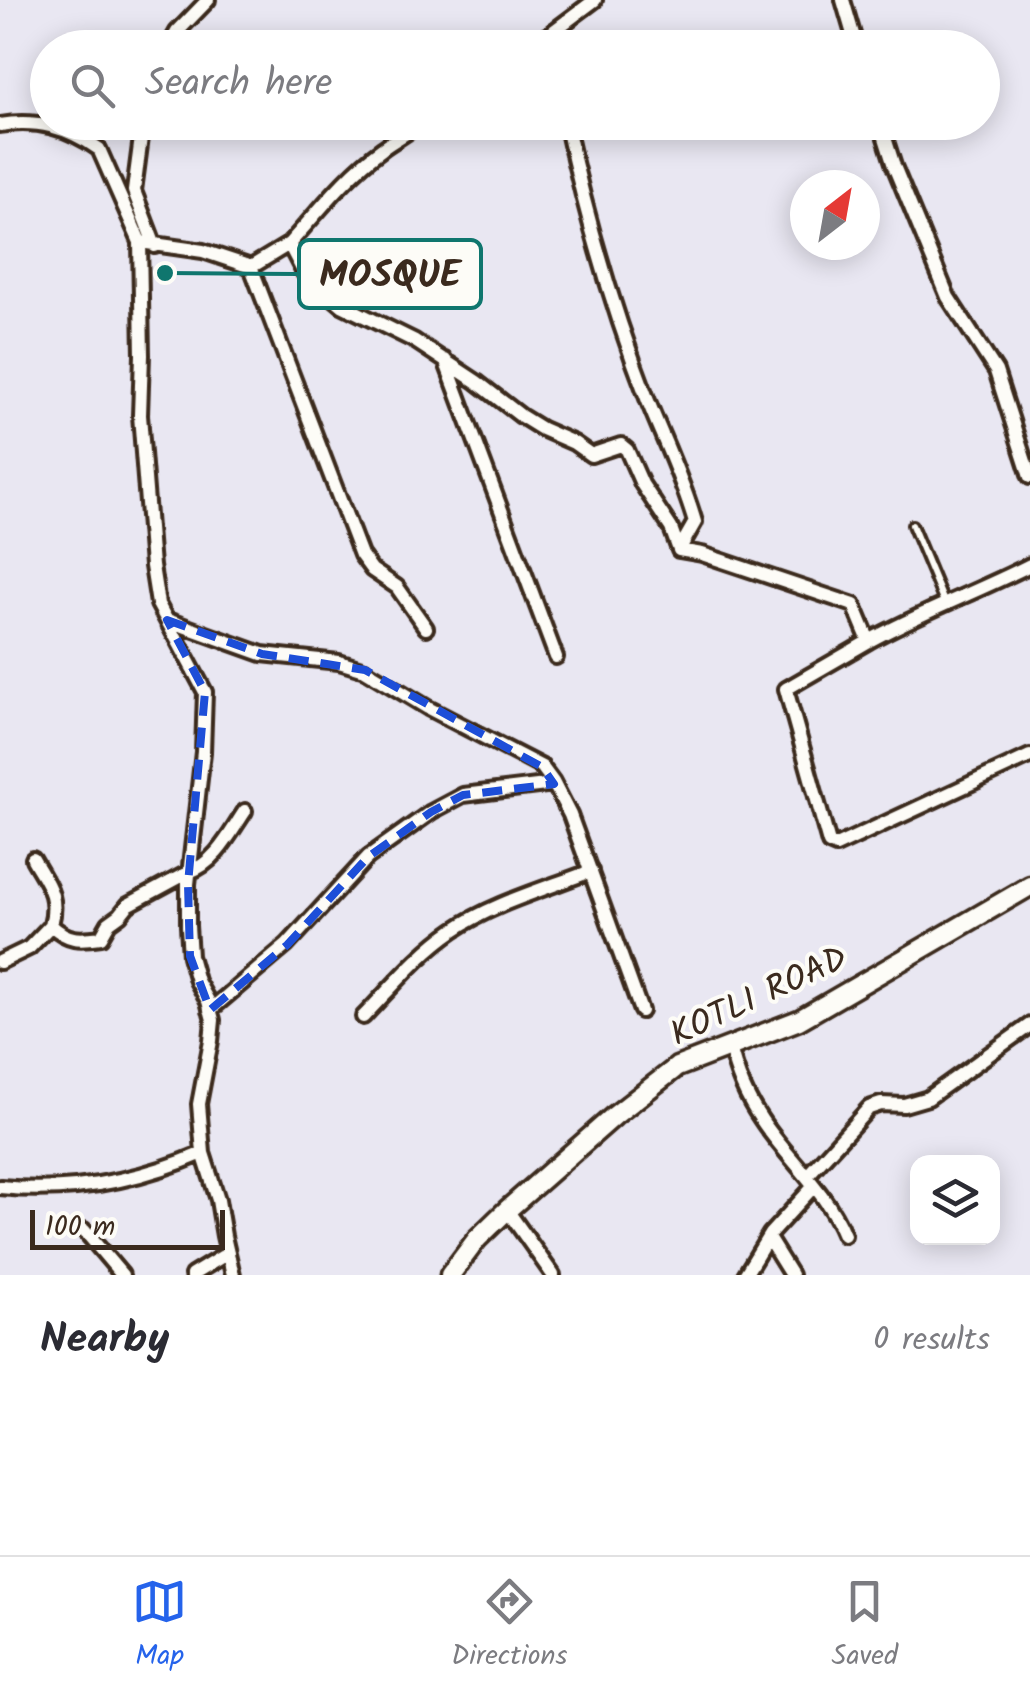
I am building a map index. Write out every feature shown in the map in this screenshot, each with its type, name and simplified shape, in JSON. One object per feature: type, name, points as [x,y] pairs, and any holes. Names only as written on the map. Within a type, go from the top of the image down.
[{"type":"main road","name":"KOTLI ROAD","points":[[450,1275],[477,1239],[507,1210],[676,1067],[799,1020],[1030,886]]},
{"type":"street","points":[[179,30],[208,0]]},
{"type":"street","points":[[555,30],[594,0]]},
{"type":"street","points":[[843,0],[852,30]]},
{"type":"street","points":[[0,125],[30,124]]},
{"type":"street","points":[[86,140],[99,149],[140,242],[140,415],[152,566],[158,604],[204,692],[204,752],[189,872],[190,956],[213,1020],[199,1104],[203,1153],[218,1200],[233,1275]]},
{"type":"street","points":[[141,140],[134,191],[155,246]]},
{"type":"street","points":[[140,242],[203,252],[251,267],[288,244],[381,149],[395,140]]},
{"type":"street","points":[[570,140],[586,214],[616,310],[695,522],[679,550]]},
{"type":"street","points":[[886,140],[948,297],[996,372],[1030,478]]},
{"type":"street","points":[[288,244],[304,274],[342,305],[415,341],[542,429],[591,455],[621,445],[628,450],[679,550]]},
{"type":"street","points":[[251,267],[366,564],[398,587],[426,628]]},
{"type":"street","points":[[445,360],[556,657]]},
{"type":"street","points":[[679,550],[702,554],[854,606],[868,641]]},
{"type":"street","points":[[1030,565],[910,618],[786,690],[829,842],[836,846],[1030,756]]},
{"type":"street","points":[[166,620],[262,654],[339,662],[365,670],[428,708],[542,767],[570,815],[641,1012]]},
{"type":"street","points":[[210,1010],[287,945],[368,857],[431,812],[463,795],[554,784]]},
{"type":"street","points":[[51,925],[62,935],[78,939],[101,937],[109,922],[128,905],[212,858],[246,810]]},
{"type":"street","points":[[0,962],[28,948],[51,925],[54,898],[33,858]]},
{"type":"street","points":[[363,1016],[434,944],[456,928],[591,872]]},
{"type":"street","points":[[745,1275],[810,1181],[869,1108],[928,1098],[1030,1025]]},
{"type":"street","points":[[730,1046],[736,1075],[761,1120],[810,1181],[844,1236]]},
{"type":"street","points":[[0,1188],[86,1187],[170,1167],[203,1153]]},
{"type":"street","points":[[507,1210],[553,1275]]},
{"type":"street","points":[[84,1230],[122,1275]]},
{"type":"street","points":[[768,1238],[791,1275]]},
{"type":"street","points":[[192,1275],[228,1253]]},
{"type":"lane","points":[[912,525],[945,604]]},
{"type":"highlighted area","points":[[167,620],[262,654],[365,670],[542,767],[554,784],[463,795],[431,812],[368,857],[287,945],[210,1010],[190,956],[188,884],[205,692]]},
{"type":"place","name":"MOSQUE","points":[[165,273]]}]
